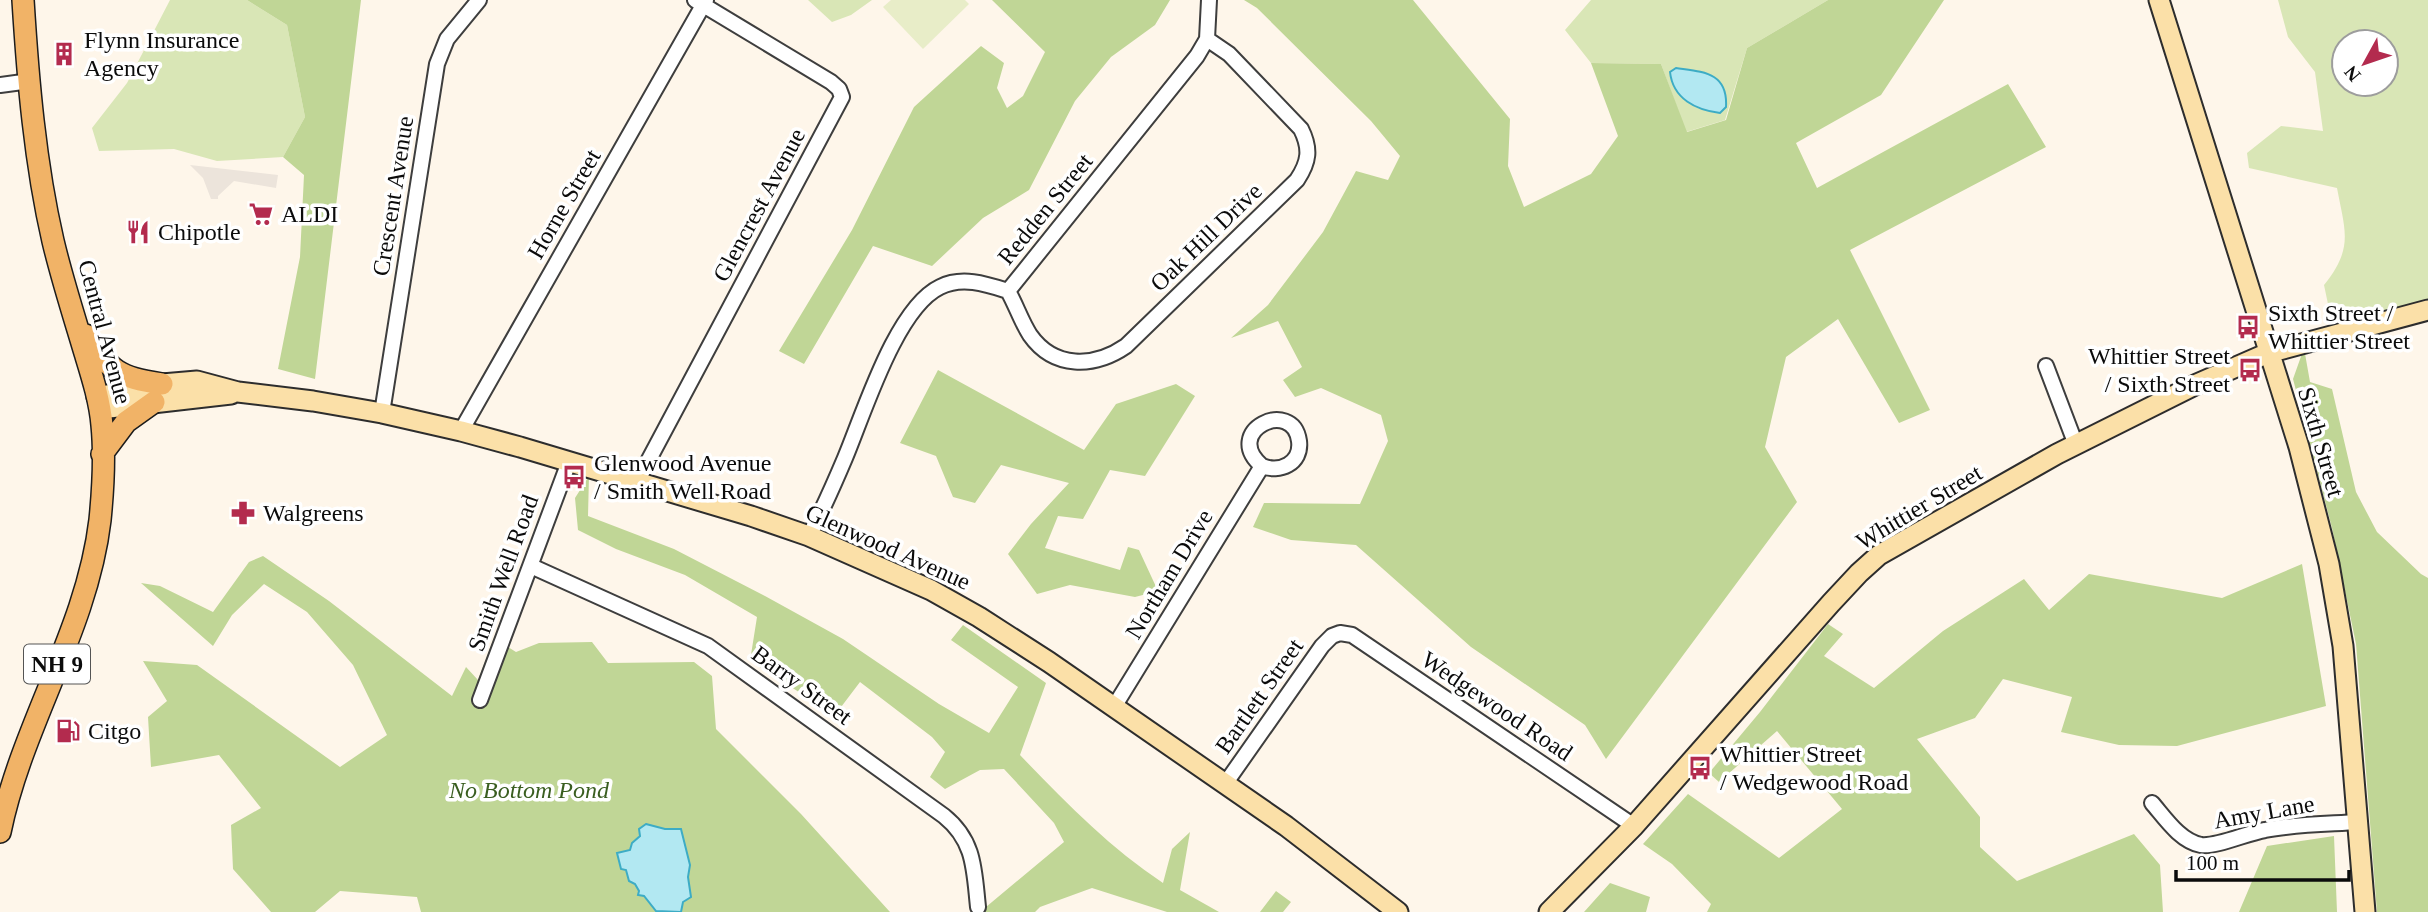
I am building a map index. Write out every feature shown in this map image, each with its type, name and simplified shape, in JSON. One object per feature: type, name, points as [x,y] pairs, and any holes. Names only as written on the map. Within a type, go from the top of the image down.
[{"type":"main road","name":"Central Avenue","points":[[0,832],[16,768],[71,631],[89,577],[99,522],[103,426],[48,216],[39,164],[23,0]]},
{"type":"main road","points":[[75,320],[106,363],[115,371],[158,393],[126,422],[102,454]]},
{"type":"street","name":"Crescent Avenue","points":[[382,413],[437,64],[447,39],[479,0]]},
{"type":"street","points":[[1207,39],[1209,0]]},
{"type":"street","name":"Sixth Street","points":[[2159,0],[2299,447],[2329,564],[2343,646],[2365,912]]},
{"type":"street","name":"Horne Street","points":[[461,430],[702,2]]},
{"type":"street","name":"Glencrest Avenue","points":[[637,482],[842,97],[839,89],[831,82],[702,2]]},
{"type":"street","name":"Redden Street","points":[[809,536],[898,334],[913,311],[932,291],[956,282],[985,284],[1008,290],[1207,39]]},
{"type":"street","name":"Oak Hill Drive","points":[[1008,290],[1031,335],[1050,355],[1076,363],[1093,362],[1115,354],[1297,180],[1309,155],[1307,141],[1301,129],[1229,54],[1207,39]]},
{"type":"street","points":[[0,85],[30,81]]},
{"type":"street","name":"Whittier Street","points":[[1549,912],[1634,826],[1859,572],[1879,555],[2076,444],[2197,384],[2268,354],[2428,310]]},
{"type":"street","points":[[2046,366],[2076,444]]},
{"type":"street","name":"Glenwood Avenue","points":[[98,403],[158,393],[212,397],[238,392],[382,413],[461,430],[809,536],[881,566],[956,603],[1049,662],[1297,834],[1398,912]]},
{"type":"street","name":"Smith Well Road","points":[[480,699],[569,462]]},
{"type":"street","name":"Northam Drive","points":[[1114,707],[1262,466]]},
{"type":"street","name":"Barry Street","points":[[531,566],[708,646],[944,816],[955,825],[970,849],[978,907]]},
{"type":"street","name":"Wedgewood Road","points":[[1332,636],[1340,633],[1352,635],[1634,826]]},
{"type":"street","name":"Bartlett Street","points":[[1225,784],[1313,658],[1332,636]]},
{"type":"street","name":"Amy Lane","points":[[2152,803],[2186,839],[2200,845],[2214,845],[2267,829],[2358,822]]},
{"type":"green space","points":[[170,0],[247,0],[287,25],[305,117],[283,157],[217,161],[174,149],[99,151],[92,128],[127,83]]},
{"type":"green space","points":[[247,0],[361,0],[315,379],[278,369],[300,257],[304,175],[283,157],[305,117],[287,25]]},
{"type":"green space","points":[[808,0],[872,0],[851,15],[832,22]]},
{"type":"green space","points":[[891,0],[965,0],[969,4],[923,49],[883,7]]},
{"type":"green space","points":[[992,0],[1170,0],[1155,25],[1111,57],[1075,101],[1029,190],[983,218],[932,266],[873,246],[804,364],[779,351],[852,230],[914,107],[981,46],[1004,63],[997,88],[1007,108],[1023,96],[1045,52]]},
{"type":"green space","points":[[1244,0],[1413,0],[1510,119],[1508,166],[1524,207],[1591,174],[1618,136],[1591,63],[1661,64],[1687,132],[1726,120],[1747,48],[1828,0],[1944,0],[1881,95],[1796,143],[1817,188],[2008,84],[2046,147],[1850,250],[1930,410],[1899,423],[1838,319],[1786,357],[1765,447],[1797,502],[1606,759],[1585,725],[1471,647],[1356,545],[1291,540],[1253,527],[1264,503],[1360,504],[1388,441],[1381,415],[1321,388],[1295,397],[1283,380],[1302,367],[1278,321],[1231,338],[1268,305],[1323,232],[1356,171],[1388,180],[1400,156],[1371,121],[1257,8]]},
{"type":"green space","points":[[1591,0],[1828,0],[1747,48],[1725,120],[1686,132],[1661,64],[1591,63],[1565,30]]},
{"type":"green space","points":[[2278,0],[2428,0],[2428,301],[2374,314],[2350,314],[2332,323],[2324,285],[2340,260],[2345,239],[2337,188],[2249,168],[2247,153],[2281,126],[2323,131],[2315,72],[2288,37]]},
{"type":"green space","points":[[2304,348],[2310,382],[2332,389],[2356,492],[2377,532],[2428,578],[2428,912],[2377,912],[2356,644],[2332,528],[2293,379]]},
{"type":"green space","points":[[938,370],[1084,450],[1116,404],[1176,384],[1195,396],[1145,476],[1110,470],[1083,519],[1058,516],[1045,548],[1120,570],[1128,547],[1139,550],[1158,591],[1135,597],[1070,585],[1037,594],[1008,554],[1031,524],[1069,483],[1001,465],[975,503],[953,497],[936,456],[900,443]]},
{"type":"green space","points":[[589,476],[588,516],[674,549],[765,596],[843,639],[939,704],[989,733],[1018,687],[951,640],[963,625],[1046,683],[1020,755],[1106,839],[1163,883],[1172,849],[1190,832],[1180,890],[1219,912],[1167,912],[1092,888],[1040,907],[1035,912],[983,912],[1064,842],[1054,823],[1004,769],[980,770],[945,789],[930,777],[945,752],[932,737],[860,682],[835,715],[750,661],[757,617],[685,575],[616,549],[578,530],[575,498]]},
{"type":"green space","name":"No Bottom Pond","points":[[263,556],[329,601],[452,696],[466,667],[478,680],[494,638],[516,652],[539,643],[592,642],[608,663],[694,662],[712,676],[716,729],[801,814],[890,912],[681,912],[683,902],[691,897],[688,877],[690,869],[665,829],[646,824],[630,850],[617,854],[639,891],[656,911],[660,912],[421,912],[417,897],[340,891],[315,912],[271,912],[233,869],[231,825],[261,808],[219,755],[151,767],[148,717],[167,701],[143,661],[197,665],[340,767],[387,735],[353,665],[307,612],[264,584],[232,615],[213,646],[141,583],[160,586],[213,612],[249,562]]},
{"type":"green space","points":[[2302,564],[2326,706],[2177,746],[2119,745],[2061,732],[2072,697],[2003,679],[1975,718],[1917,739],[1980,817],[1980,847],[2017,881],[2134,834],[2160,865],[2163,912],[1707,912],[1711,904],[1672,864],[1643,844],[1688,794],[1779,858],[1842,809],[1777,731],[1719,782],[1709,773],[1828,624],[1843,634],[1824,656],[1874,688],[1943,631],[2024,579],[2049,610],[2089,574],[2222,598]]},
{"type":"green space","points":[[2334,836],[2337,912],[2239,912],[2267,846]]},
{"type":"green space","points":[[1610,883],[1650,897],[1646,912],[1584,912]]},
{"type":"green space","points":[[1276,891],[1291,902],[1283,912],[1260,912]]},
{"type":"shaded area","points":[[190,165],[278,175],[276,188],[234,181],[218,199],[211,199],[203,178]]},
{"type":"water","points":[[1676,68],[1704,73],[1718,80],[1726,95],[1726,107],[1720,113],[1687,102],[1672,81],[1670,72]]},
{"type":"water","points":[[646,824],[665,829],[681,829],[690,865],[688,877],[691,897],[683,902],[681,912],[656,911],[644,896],[638,895],[639,891],[635,884],[629,881],[626,870],[621,869],[617,853],[630,850],[632,843],[640,836],[639,829]]},
{"type":"place","name":"Flynn Insurance Agency","points":[[64,54]]},
{"type":"place","name":"ALDI","points":[[261,214]]},
{"type":"place","name":"Chipotle","points":[[138,232]]},
{"type":"place","name":"Sixth Street / Whittier Street","points":[[2248,327]]},
{"type":"place","name":"Whittier Street / Sixth Street","points":[[2250,370]]},
{"type":"place","name":"Glenwood Avenue / Smith Well Road","points":[[574,477]]},
{"type":"place","name":"Walgreens","points":[[243,513]]},
{"type":"place","name":"Citgo","points":[[68,731]]},
{"type":"place","name":"Whittier Street / Wedgewood Road","points":[[1700,768]]}]
